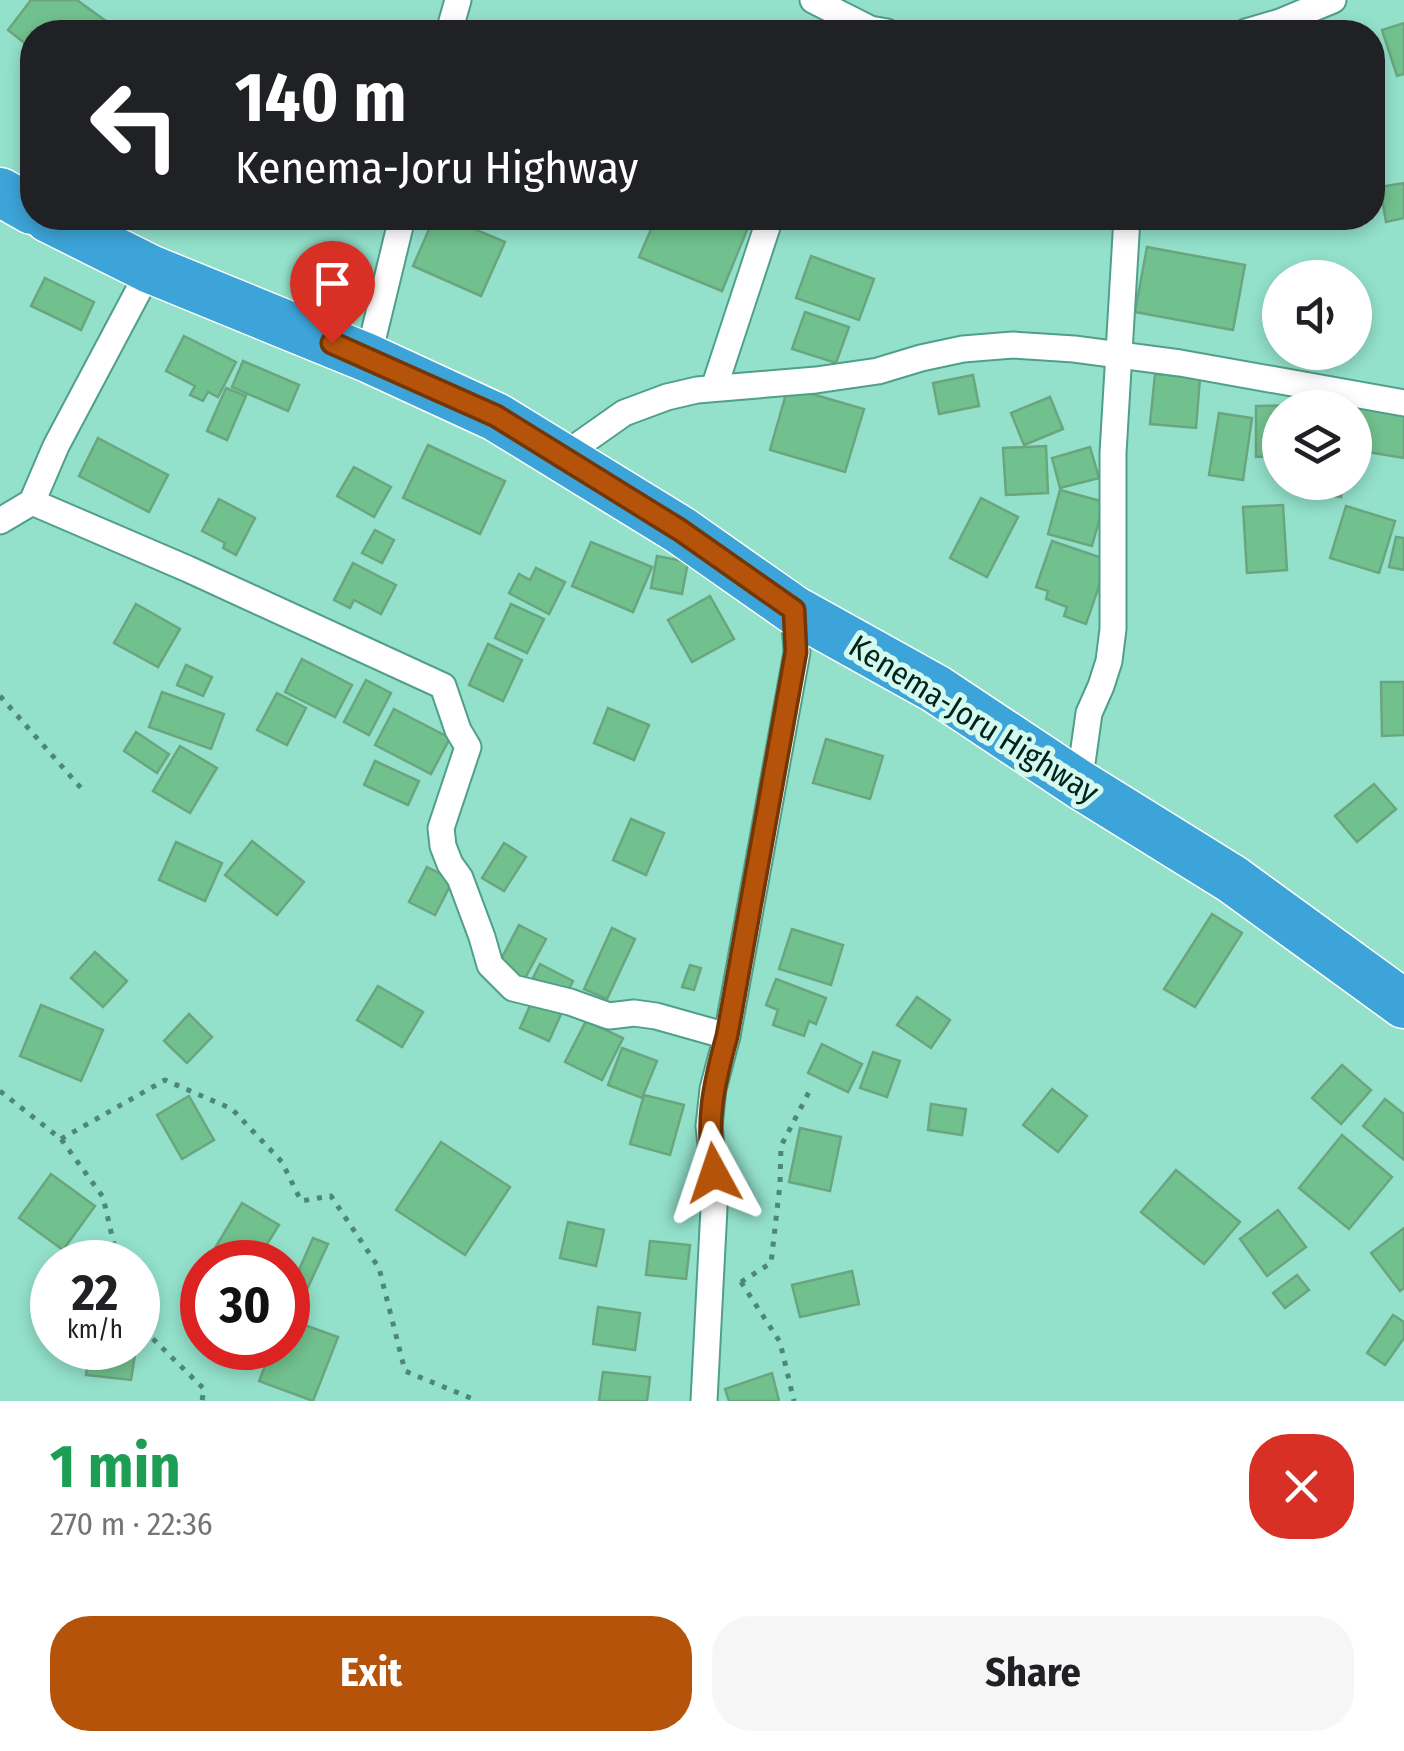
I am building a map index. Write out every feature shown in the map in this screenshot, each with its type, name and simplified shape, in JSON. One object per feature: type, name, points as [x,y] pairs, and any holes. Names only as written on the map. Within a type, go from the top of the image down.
[{"type":"highway","name":"Kenema-Joru Highway","points":[[72,230],[150,269],[368,358],[496,416],[680,530],[794,610],[936,689],[1232,879],[1404,1004]]},
{"type":"street","points":[[1285,20],[1333,0]]},
{"type":"street","points":[[368,358],[399,230]]},
{"type":"street","points":[[714,388],[766,230]]},
{"type":"street","points":[[1079,784],[1089,713],[1109,661],[1113,630],[1113,453],[1127,230]]},
{"type":"street","points":[[0,521],[32,502],[56,446],[150,269]]},
{"type":"street","points":[[563,456],[624,413],[667,396],[878,371],[964,349],[1013,345],[1180,363],[1404,403]]},
{"type":"street","points":[[32,502],[443,686],[458,730],[468,746],[441,828],[444,846],[460,878],[490,965],[513,988],[610,1016],[656,1016],[727,1036]]},
{"type":"street","points":[[704,1401],[714,1208],[709,1126],[713,1089],[727,1036],[796,652],[794,610]]},
{"type":"path","points":[[0,696],[81,788]]},
{"type":"path","points":[[61,1139],[165,1080],[232,1108],[282,1162],[300,1200],[331,1196],[379,1268],[405,1371],[478,1401]]},
{"type":"path","points":[[794,1401],[780,1342],[741,1282],[771,1263],[781,1146],[810,1090]]},
{"type":"path","points":[[0,1091],[61,1139],[103,1197],[113,1240]]},
{"type":"path","points":[[160,1345],[204,1388],[202,1401]]},
{"type":"building","points":[[31,0],[77,0],[104,20],[20,20],[20,40],[8,30]]},
{"type":"building","points":[[1404,23],[1404,74],[1397,76],[1385,29]]},
{"type":"building","points":[[1404,183],[1404,218],[1386,222],[1385,186]]},
{"type":"building","points":[[429,230],[476,230],[505,242],[481,296],[413,266]]},
{"type":"building","points":[[651,230],[747,230],[722,291],[639,257]]},
{"type":"building","points":[[1147,247],[1245,265],[1233,330],[1135,312]]},
{"type":"building","points":[[811,256],[874,279],[859,320],[796,298]]},
{"type":"building","points":[[45,278],[94,302],[81,330],[31,306]]},
{"type":"building","points":[[805,312],[849,327],[836,363],[792,349]]},
{"type":"building","points":[[184,336],[236,362],[218,397],[208,392],[203,401],[190,395],[195,386],[166,371]]},
{"type":"building","points":[[243,361],[299,385],[288,411],[232,387]]},
{"type":"building","points":[[1155,374],[1200,378],[1196,428],[1150,424]]},
{"type":"building","points":[[973,375],[979,406],[939,414],[933,383]]},
{"type":"building","points":[[788,387],[864,409],[845,472],[770,450]]},
{"type":"building","points":[[226,388],[246,396],[227,440],[207,431]]},
{"type":"building","points":[[1050,397],[1063,429],[1024,445],[1011,413]]},
{"type":"building","points":[[1256,406],[1262,406],[1262,457],[1256,457]]},
{"type":"building","points":[[1372,409],[1404,414],[1404,458],[1372,453]]},
{"type":"building","points":[[1219,413],[1252,418],[1243,480],[1209,475]]},
{"type":"building","points":[[98,438],[168,475],[149,512],[79,476]]},
{"type":"building","points":[[428,445],[505,481],[480,534],[403,498]]},
{"type":"building","points":[[1046,446],[1048,493],[1006,495],[1003,448]]},
{"type":"building","points":[[1090,447],[1099,478],[1060,488],[1052,458]]},
{"type":"building","points":[[354,467],[391,487],[374,517],[337,496]]},
{"type":"building","points":[[1060,490],[1104,502],[1092,546],[1048,534]]},
{"type":"building","points":[[981,498],[1018,517],[987,577],[950,558]]},
{"type":"building","points":[[219,499],[255,518],[236,555],[223,548],[225,543],[202,531]]},
{"type":"building","points":[[1283,505],[1287,570],[1247,573],[1243,507]]},
{"type":"building","points":[[1346,506],[1395,521],[1379,573],[1330,558]]},
{"type":"building","points":[[375,530],[394,540],[382,563],[362,553]]},
{"type":"building","points":[[1396,537],[1404,538],[1404,570],[1389,567]]},
{"type":"building","points":[[1052,541],[1108,560],[1086,624],[1064,616],[1067,607],[1046,599],[1048,591],[1036,587]]},
{"type":"building","points":[[591,542],[652,567],[633,612],[572,586]]},
{"type":"building","points":[[657,556],[688,562],[682,594],[651,588]]},
{"type":"building","points":[[353,563],[396,585],[381,614],[354,600],[350,608],[334,600]]},
{"type":"building","points":[[536,568],[565,582],[549,614],[509,593],[519,574],[530,580]]},
{"type":"building","points":[[710,596],[734,639],[692,662],[668,620]]},
{"type":"building","points":[[136,604],[180,629],[158,667],[114,643]]},
{"type":"building","points":[[511,604],[544,619],[527,653],[495,638]]},
{"type":"building","points":[[488,644],[522,660],[503,701],[469,685]]},
{"type":"building","points":[[302,659],[352,685],[335,717],[285,692]]},
{"type":"building","points":[[186,665],[212,677],[203,696],[177,685]]},
{"type":"building","points":[[366,680],[391,693],[369,735],[344,722]]},
{"type":"building","points":[[1381,682],[1404,682],[1404,735],[1382,736]]},
{"type":"building","points":[[162,692],[224,714],[211,749],[149,727]]},
{"type":"building","points":[[277,693],[306,708],[287,745],[257,730]]},
{"type":"building","points":[[608,708],[649,725],[634,760],[594,743]]},
{"type":"building","points":[[394,709],[450,738],[431,774],[375,745]]},
{"type":"building","points":[[136,732],[169,754],[157,773],[124,751]]},
{"type":"building","points":[[826,739],[883,756],[870,799],[813,783]]},
{"type":"building","points":[[180,746],[217,768],[190,813],[153,791]]},
{"type":"building","points":[[375,761],[419,781],[408,805],[364,785]]},
{"type":"building","points":[[1374,784],[1396,809],[1357,842],[1335,816]]},
{"type":"building","points":[[631,819],[664,833],[646,875],[613,860]]},
{"type":"building","points":[[252,841],[304,882],[277,915],[225,875]]},
{"type":"building","points":[[176,842],[222,863],[205,901],[159,880]]},
{"type":"building","points":[[504,843],[526,857],[504,891],[482,878]]},
{"type":"building","points":[[427,867],[453,880],[435,915],[409,902]]},
{"type":"building","points":[[1212,914],[1242,933],[1195,1007],[1164,989]]},
{"type":"building","points":[[519,925],[546,939],[524,980],[497,967]]},
{"type":"building","points":[[612,928],[635,939],[607,999],[584,989]]},
{"type":"building","points":[[792,929],[843,945],[831,985],[779,969]]},
{"type":"building","points":[[95,952],[127,981],[103,1007],[71,978]]},
{"type":"building","points":[[540,964],[573,981],[566,995],[533,978]]},
{"type":"building","points":[[690,965],[701,968],[694,990],[682,987]]},
{"type":"building","points":[[776,979],[826,998],[816,1024],[809,1021],[804,1036],[773,1025],[778,1010],[766,1005]]},
{"type":"building","points":[[378,986],[423,1012],[402,1047],[357,1020]]},
{"type":"building","points":[[917,997],[950,1020],[931,1048],[897,1025]]},
{"type":"building","points":[[533,999],[562,1012],[549,1041],[520,1028]]},
{"type":"building","points":[[41,1005],[103,1030],[81,1081],[20,1056]]},
{"type":"building","points":[[189,1014],[212,1037],[187,1063],[164,1041]]},
{"type":"building","points":[[586,1021],[623,1038],[602,1080],[565,1062]]},
{"type":"building","points":[[822,1044],[862,1064],[848,1092],[808,1073]]},
{"type":"building","points":[[622,1048],[657,1061],[642,1098],[608,1085]]},
{"type":"building","points":[[873,1052],[900,1061],[887,1097],[860,1088]]},
{"type":"building","points":[[1342,1065],[1371,1090],[1341,1124],[1312,1098]]},
{"type":"building","points":[[1052,1089],[1087,1116],[1058,1152],[1023,1125]]},
{"type":"building","points":[[644,1095],[684,1105],[670,1155],[630,1144]]},
{"type":"building","points":[[189,1096],[214,1140],[182,1159],[157,1115]]},
{"type":"building","points":[[1385,1099],[1404,1114],[1404,1160],[1363,1126]]},
{"type":"building","points":[[931,1104],[966,1109],[962,1135],[928,1130]]},
{"type":"building","points":[[800,1128],[841,1137],[830,1191],[789,1182]]},
{"type":"building","points":[[1342,1135],[1392,1177],[1349,1229],[1299,1188]]},
{"type":"building","points":[[441,1142],[510,1187],[465,1255],[396,1210]]},
{"type":"building","points":[[1176,1170],[1240,1222],[1204,1264],[1141,1212]]},
{"type":"building","points":[[51,1174],[95,1206],[70,1240],[49,1240],[19,1218]]},
{"type":"building","points":[[242,1203],[279,1225],[270,1240],[220,1240]]},
{"type":"building","points":[[1278,1210],[1306,1247],[1267,1276],[1240,1239]]},
{"type":"building","points":[[568,1222],[604,1230],[596,1266],[560,1258]]},
{"type":"building","points":[[1404,1228],[1404,1288],[1400,1291],[1371,1253]]},
{"type":"building","points":[[313,1238],[328,1244],[310,1283]]},
{"type":"building","points":[[650,1241],[690,1245],[686,1279],[646,1275]]},
{"type":"building","points":[[852,1271],[859,1304],[800,1317],[792,1285]]},
{"type":"building","points":[[1297,1275],[1309,1290],[1285,1308],[1273,1293]]},
{"type":"building","points":[[598,1307],[640,1313],[635,1350],[593,1344]]},
{"type":"building","points":[[1393,1315],[1404,1322],[1404,1338],[1385,1365],[1367,1353]]},
{"type":"building","points":[[310,1327],[338,1337],[313,1401],[259,1381],[263,1370],[310,1370]]},
{"type":"building","points":[[87,1370],[133,1370],[131,1380],[86,1375]]},
{"type":"building","points":[[603,1372],[650,1377],[647,1401],[599,1401]]},
{"type":"building","points":[[772,1373],[779,1401],[729,1401],[725,1389]]},
{"type":"route","points":[[332,343],[496,416],[680,530],[794,610],[796,652],[727,1036],[713,1089],[709,1126],[714,1173]]}]
